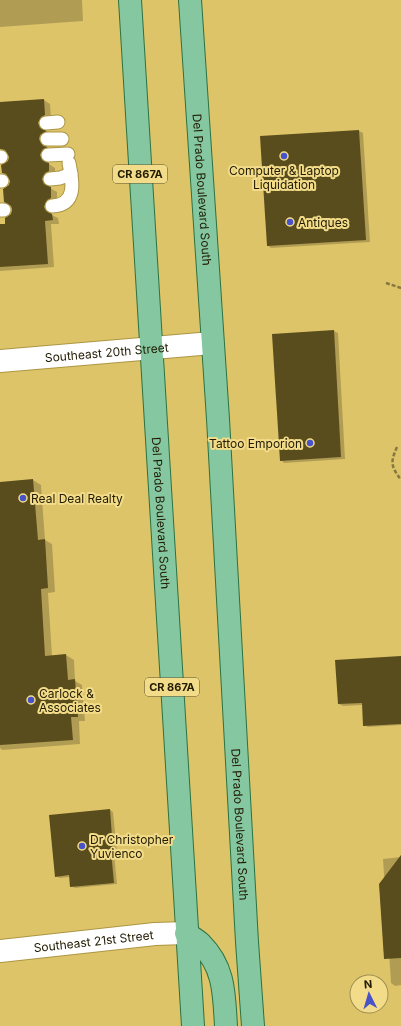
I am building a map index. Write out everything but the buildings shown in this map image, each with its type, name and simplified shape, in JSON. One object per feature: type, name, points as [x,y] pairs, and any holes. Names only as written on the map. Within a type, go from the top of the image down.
[{"type":"main road","name":"Del Prado Boulevard South","points":[[130,0],[186,933],[193,1026]]},
{"type":"main road","name":"Del Prado Boulevard South","points":[[190,0],[218,419],[253,1026]]},
{"type":"main road","points":[[186,933],[201,944],[211,957],[220,975],[223,983],[226,1026]]},
{"type":"street","name":"Southeast 20th Street","points":[[0,361],[212,343]]},
{"type":"street","name":"Southeast 21st Street","points":[[0,951],[155,934],[186,933]]},
{"type":"lane","points":[[47,139],[62,139]]},
{"type":"lane","points":[[48,155],[70,164]]},
{"type":"lane","points":[[50,178],[60,178],[70,164]]},
{"type":"lane","points":[[52,206],[60,206],[66,203],[70,197],[70,164]]},
{"type":"path","points":[[386,283],[401,288]]},
{"type":"path","points":[[397,448],[392,460],[394,470],[401,480]]},
{"type":"shaded area","points":[[0,0],[401,0],[401,1026],[0,1026]]},
{"type":"place","name":"Computer & Laptop Liquidation","points":[[284,156]]},
{"type":"place","name":"Antiques","points":[[290,222]]},
{"type":"place","name":"Tattoo Emporion","points":[[310,443]]},
{"type":"place","name":"Real Deal Realty","points":[[23,498]]},
{"type":"place","name":"Carlock & Associates","points":[[31,700]]},
{"type":"place","name":"Dr Christopher Yuvienco","points":[[82,846]]}]
